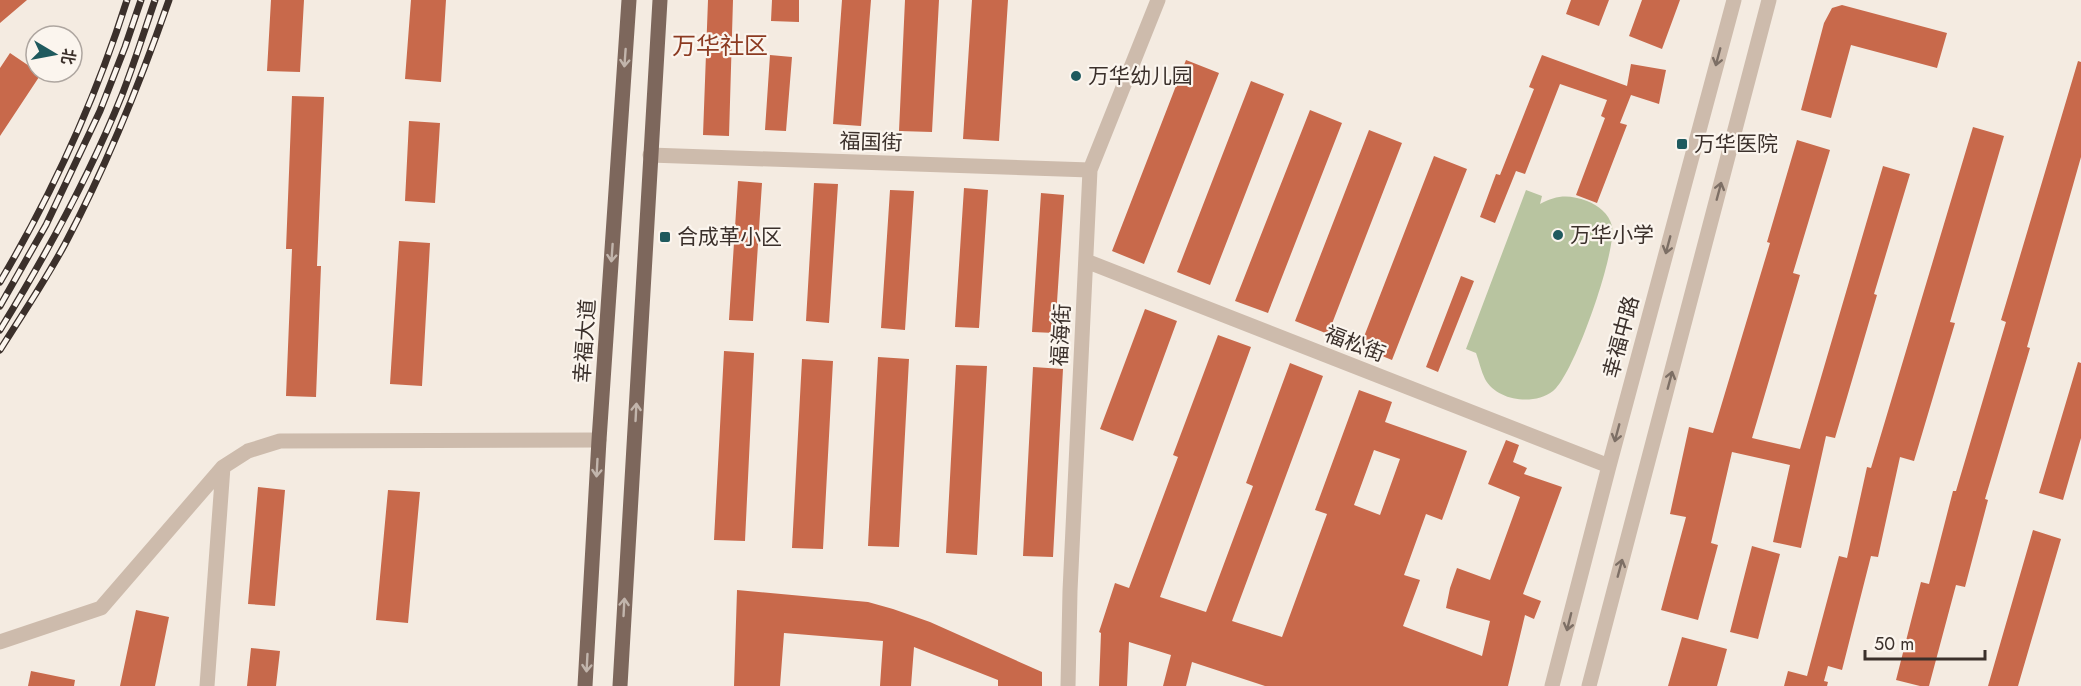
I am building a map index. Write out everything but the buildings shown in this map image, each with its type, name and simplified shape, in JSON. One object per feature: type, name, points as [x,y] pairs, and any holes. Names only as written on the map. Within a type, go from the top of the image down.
[{"type":"main road","name":"幸福大道","points":[[585,686],[629,0]]},
{"type":"main road","points":[[620,686],[660,0]]},
{"type":"street","name":"福海街","points":[[1068,686],[1090,170],[1158,0]]},
{"type":"street","name":"幸福中路","points":[[1552,686],[1734,0]]},
{"type":"street","points":[[1589,686],[1769,0]]},
{"type":"street","name":"福国街","points":[[650,155],[1090,170]]},
{"type":"street","name":"福松街","points":[[1086,261],[1609,466]]},
{"type":"street","points":[[0,642],[101,608],[223,467],[248,451],[280,441],[599,440]]},
{"type":"street","points":[[207,686],[223,467]]},
{"type":"green space","points":[[1526,190],[1542,196],[1540,204],[1563,196],[1574,197],[1595,205],[1602,210],[1612,226],[1612,240],[1601,285],[1572,362],[1553,391],[1536,399],[1526,400],[1498,392],[1485,379],[1476,353],[1466,349]]},
{"type":"railway","points":[[0,282],[37,215],[71,145],[115,37],[127,0]]},
{"type":"railway","points":[[0,306],[46,225],[100,111],[141,0]]},
{"type":"railway","points":[[0,330],[81,186],[122,95],[155,0]]},
{"type":"railway","points":[[0,350],[57,258],[80,215],[134,93],[169,0]]},
{"type":"place","name":"万华幼儿园","points":[[1076,76]]},
{"type":"place","name":"万华医院","points":[[1682,144]]},
{"type":"place","name":"万华小学","points":[[1558,235]]},
{"type":"place","name":"合成革小区","points":[[665,237]]},
{"type":"district","name":"万华社区","points":[[720,45]]}]
